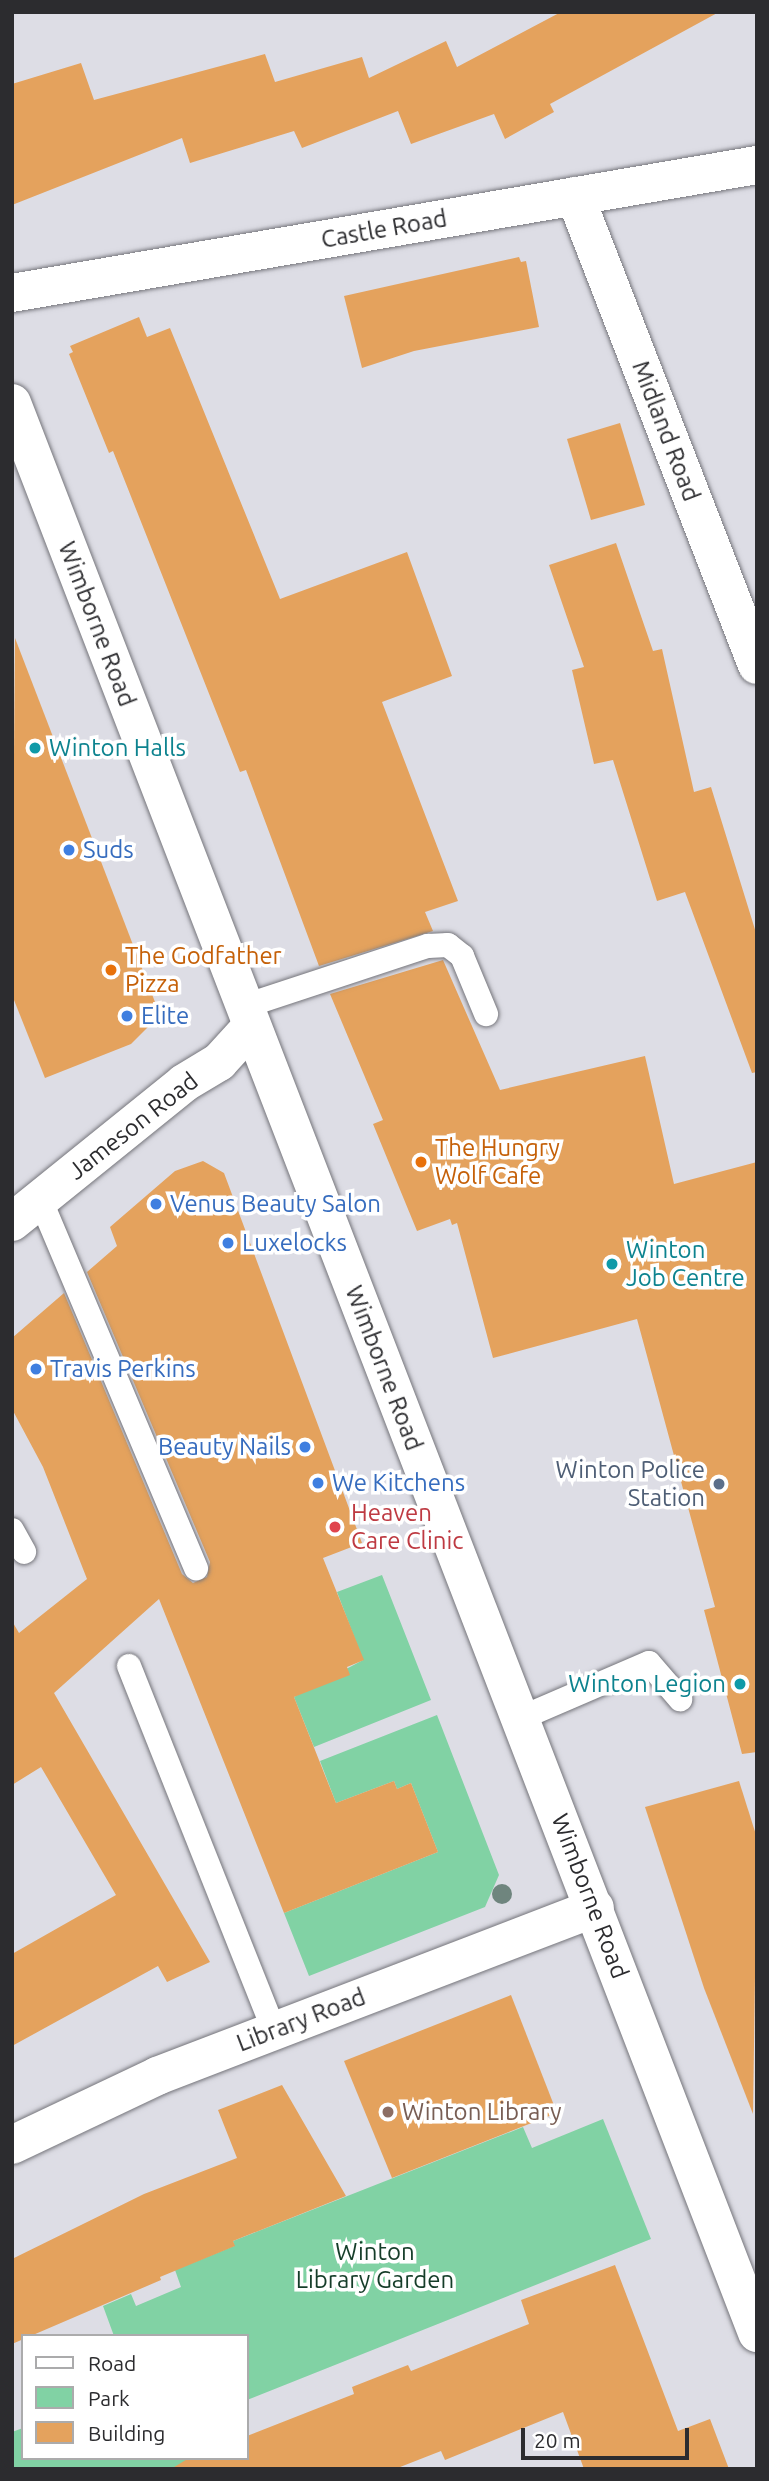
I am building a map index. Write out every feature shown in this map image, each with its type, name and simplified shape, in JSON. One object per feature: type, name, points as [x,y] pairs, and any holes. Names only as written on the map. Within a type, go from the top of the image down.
[{"type":"street","name":"Castle Road","points":[[12,293],[757,165]]},
{"type":"street","name":"Midland Road","points":[[575,196],[757,665]]},
{"type":"street","name":"Wimborne Road","points":[[12,403],[757,2333]]},
{"type":"street","name":"Jameson Road","points":[[26,1210],[184,1083],[219,1062],[248,1016]]},
{"type":"street","name":"Library Road","points":[[12,2145],[157,2077],[595,1908]]},
{"type":"lane","points":[[248,1016],[428,946],[448,945],[462,956],[486,1014]]},
{"type":"lane","points":[[26,1210],[196,1569]]},
{"type":"lane","points":[[12,1530],[24,1552]]},
{"type":"lane","points":[[521,1718],[649,1663],[680,1699]]},
{"type":"lane","points":[[130,1666],[274,2030]]},
{"type":"green space","points":[[382,1575],[431,1700],[314,1747],[294,1697],[363,1660],[337,1592]]},
{"type":"green space","points":[[437,1715],[499,1875],[485,1907],[309,1976],[284,1913],[438,1852],[411,1783],[397,1789],[394,1781],[336,1803],[320,1761]]},
{"type":"green space","name":"Winton Library Garden","points":[[603,2119],[651,2239],[248,2400],[248,2334],[113,2334],[103,2306],[131,2294],[136,2306],[181,2287],[175,2270],[234,2246],[233,2241],[523,2127],[532,2148]]},
{"type":"green space","points":[[21,2429],[21,2460],[232,2460],[235,2469],[12,2469],[12,2432]]},
{"type":"building","points":[[561,12],[719,12],[550,104],[554,112],[505,139],[494,114],[411,144],[398,111],[302,148],[294,131],[190,163],[182,138],[12,205],[12,84],[81,63],[94,100],[265,54],[275,82],[362,57],[369,78],[446,41],[457,67]]},
{"type":"building","points":[[519,257],[521,262],[526,261],[539,327],[414,351],[362,368],[344,296]]},
{"type":"building","points":[[139,317],[147,337],[170,328],[280,599],[407,552],[452,676],[382,702],[458,901],[425,912],[433,931],[319,966],[246,770],[240,772],[113,451],[109,453],[69,354],[73,352],[70,346]]},
{"type":"building","points":[[620,423],[645,505],[591,520],[567,439]]},
{"type":"building","points":[[616,543],[653,651],[662,649],[694,792],[711,787],[757,936],[757,1072],[752,1073],[685,892],[657,901],[613,760],[594,764],[572,670],[584,667],[549,565]]},
{"type":"building","points":[[15,638],[160,1015],[131,1044],[45,1078],[12,995]]},
{"type":"building","points":[[443,960],[500,1090],[645,1056],[674,1184],[757,1162],[757,1752],[742,1754],[704,1610],[715,1607],[637,1319],[493,1358],[457,1223],[452,1225],[450,1219],[417,1231],[373,1124],[383,1120],[330,994]]},
{"type":"building","points":[[203,1161],[224,1173],[362,1543],[323,1558],[364,1660],[347,1667],[350,1675],[294,1697],[336,1803],[394,1781],[397,1789],[411,1783],[438,1852],[284,1913],[159,1599],[54,1693],[210,1962],[167,1982],[158,1966],[12,2046],[12,1954],[116,1895],[41,1767],[12,1785],[12,1621],[19,1633],[87,1579],[43,1467],[12,1409],[12,1338],[64,1293],[182,1574],[193,1583],[207,1577],[210,1562],[87,1272],[117,1246],[110,1227],[175,1171]]},
{"type":"building","points":[[739,1781],[757,1838],[753,2114],[704,1988],[645,1807]]},
{"type":"building","points":[[511,1995],[557,2113],[392,2178],[344,2061]]},
{"type":"building","points":[[282,2085],[346,2196],[233,2241],[235,2246],[35,2334],[21,2334],[21,2340],[12,2344],[12,2259],[144,2194],[237,2158],[218,2110]]},
{"type":"building","points":[[615,2265],[678,2431],[710,2419],[729,2469],[584,2469],[563,2412],[445,2460],[441,2451],[395,2469],[171,2469],[186,2460],[248,2460],[248,2436],[354,2394],[352,2387],[408,2365],[411,2371],[529,2324],[521,2300]]},
{"type":"place","name":"Winton Halls","points":[[35,748]]},
{"type":"place","name":"Suds","points":[[69,850]]},
{"type":"place","name":"The Godfather Pizza","points":[[111,970]]},
{"type":"place","name":"Elite","points":[[127,1016]]},
{"type":"place","name":"The Hungry Wolf Cafe","points":[[421,1162]]},
{"type":"place","name":"Venus Beauty Salon","points":[[156,1204]]},
{"type":"place","name":"Luxelocks","points":[[228,1243]]},
{"type":"place","name":"Winton Job Centre","points":[[612,1264]]},
{"type":"place","name":"Travis Perkins","points":[[36,1369]]},
{"type":"place","name":"Beauty Nails","points":[[305,1447]]},
{"type":"place","name":"We Kitchens","points":[[318,1483]]},
{"type":"place","name":"Winton Police Station","points":[[719,1484]]},
{"type":"place","name":"Heaven Care Clinic","points":[[335,1527]]},
{"type":"place","name":"Winton Legion","points":[[740,1684]]},
{"type":"place","name":"Winton Library","points":[[388,2112]]}]
